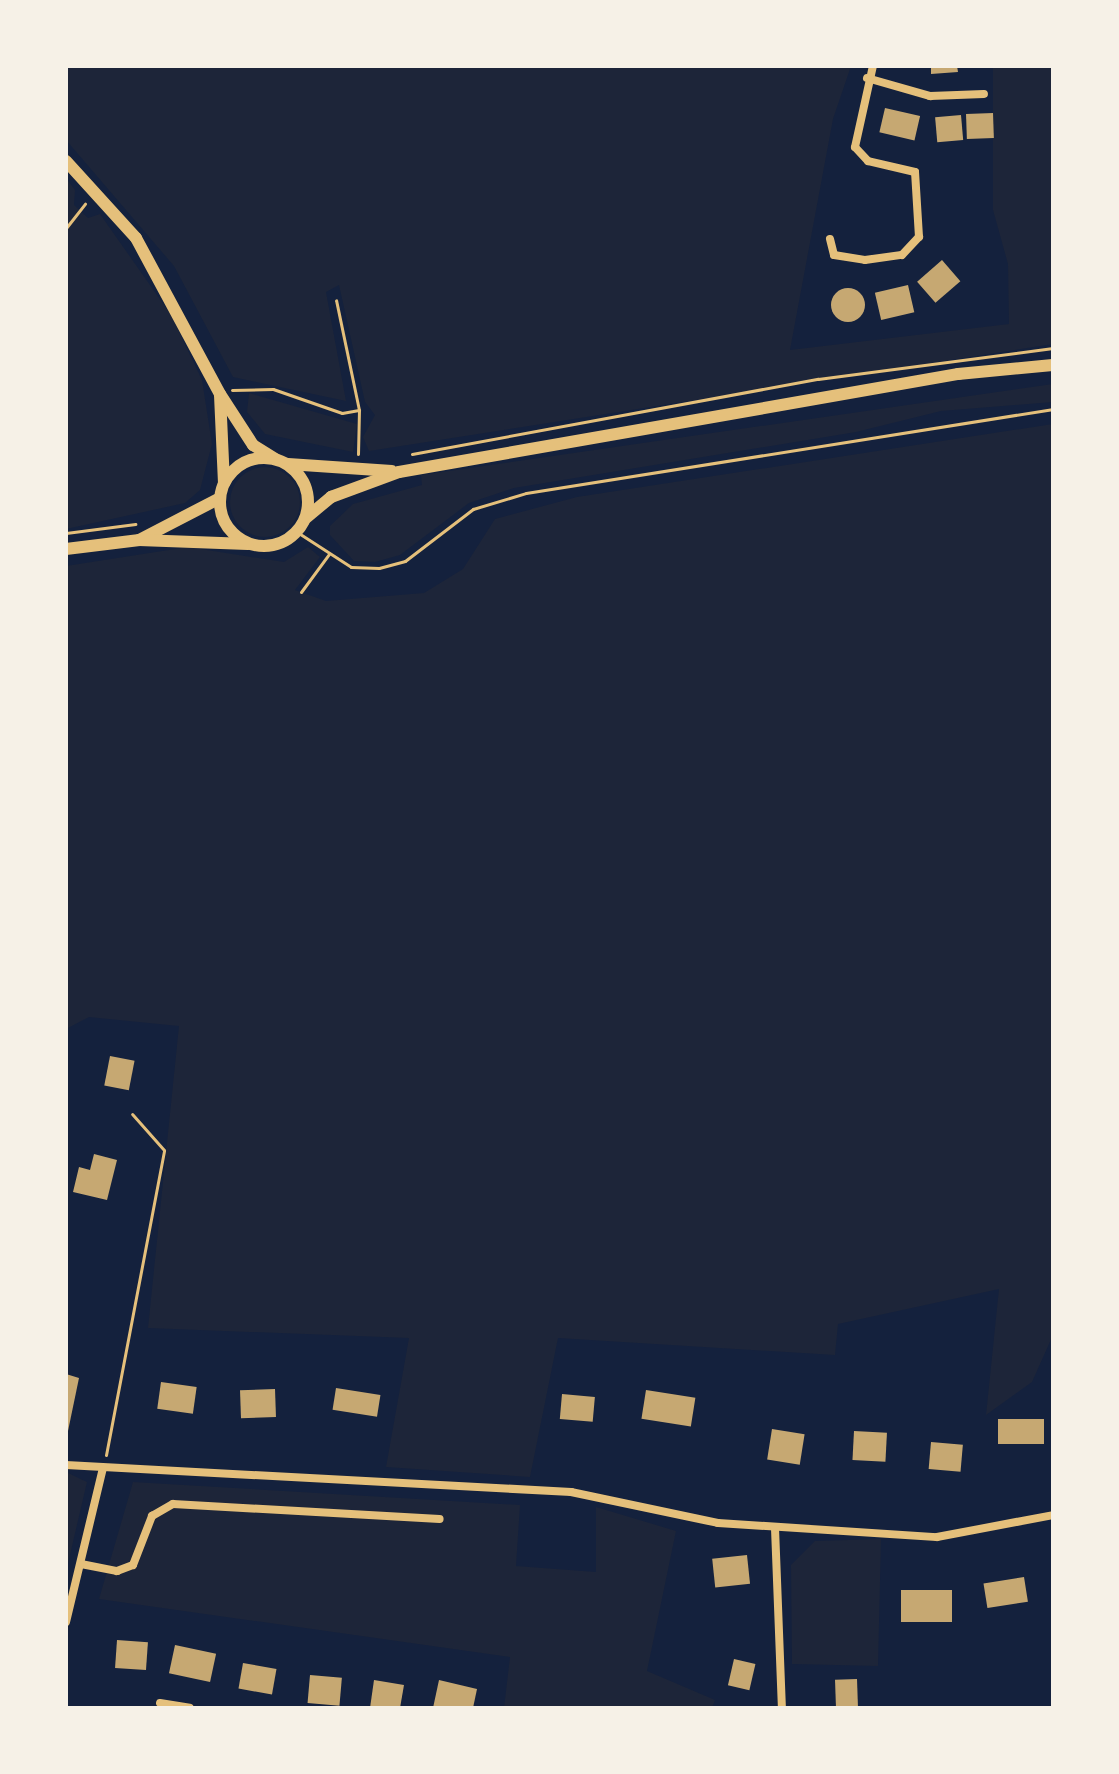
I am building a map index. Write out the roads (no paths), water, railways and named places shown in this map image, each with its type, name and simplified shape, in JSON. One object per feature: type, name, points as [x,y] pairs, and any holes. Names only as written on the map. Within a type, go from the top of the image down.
[{"type":"main road","points":[[66,161],[95,191],[169,289],[220,394],[253,445],[288,464],[399,472]]},
{"type":"main road","points":[[66,549],[139,540],[276,545],[297,532],[306,518],[331,497],[399,472],[958,374],[1053,365]]},
{"type":"main road","points":[[220,394],[224,483],[220,498],[227,527],[252,544]]},
{"type":"main road","points":[[224,483],[245,462],[275,459]]},
{"type":"main road","points":[[288,464],[307,488],[306,518]]},
{"type":"main road","points":[[139,540],[220,498]]},
{"type":"street","points":[[830,239],[834,255],[865,260],[902,255],[919,237],[915,172],[868,161],[855,147],[867,78],[873,66]]},
{"type":"street","points":[[867,78],[930,96],[984,94]]},
{"type":"street","points":[[66,1465],[571,1492],[775,1528],[937,1537],[1053,1515]]},
{"type":"street","points":[[66,1622],[103,1468]]},
{"type":"street","points":[[81,1564],[117,1571],[133,1565],[152,1516],[173,1504],[440,1519]]},
{"type":"street","points":[[775,1528],[782,1708]]},
{"type":"street","points":[[160,1703],[190,1708]]}]
